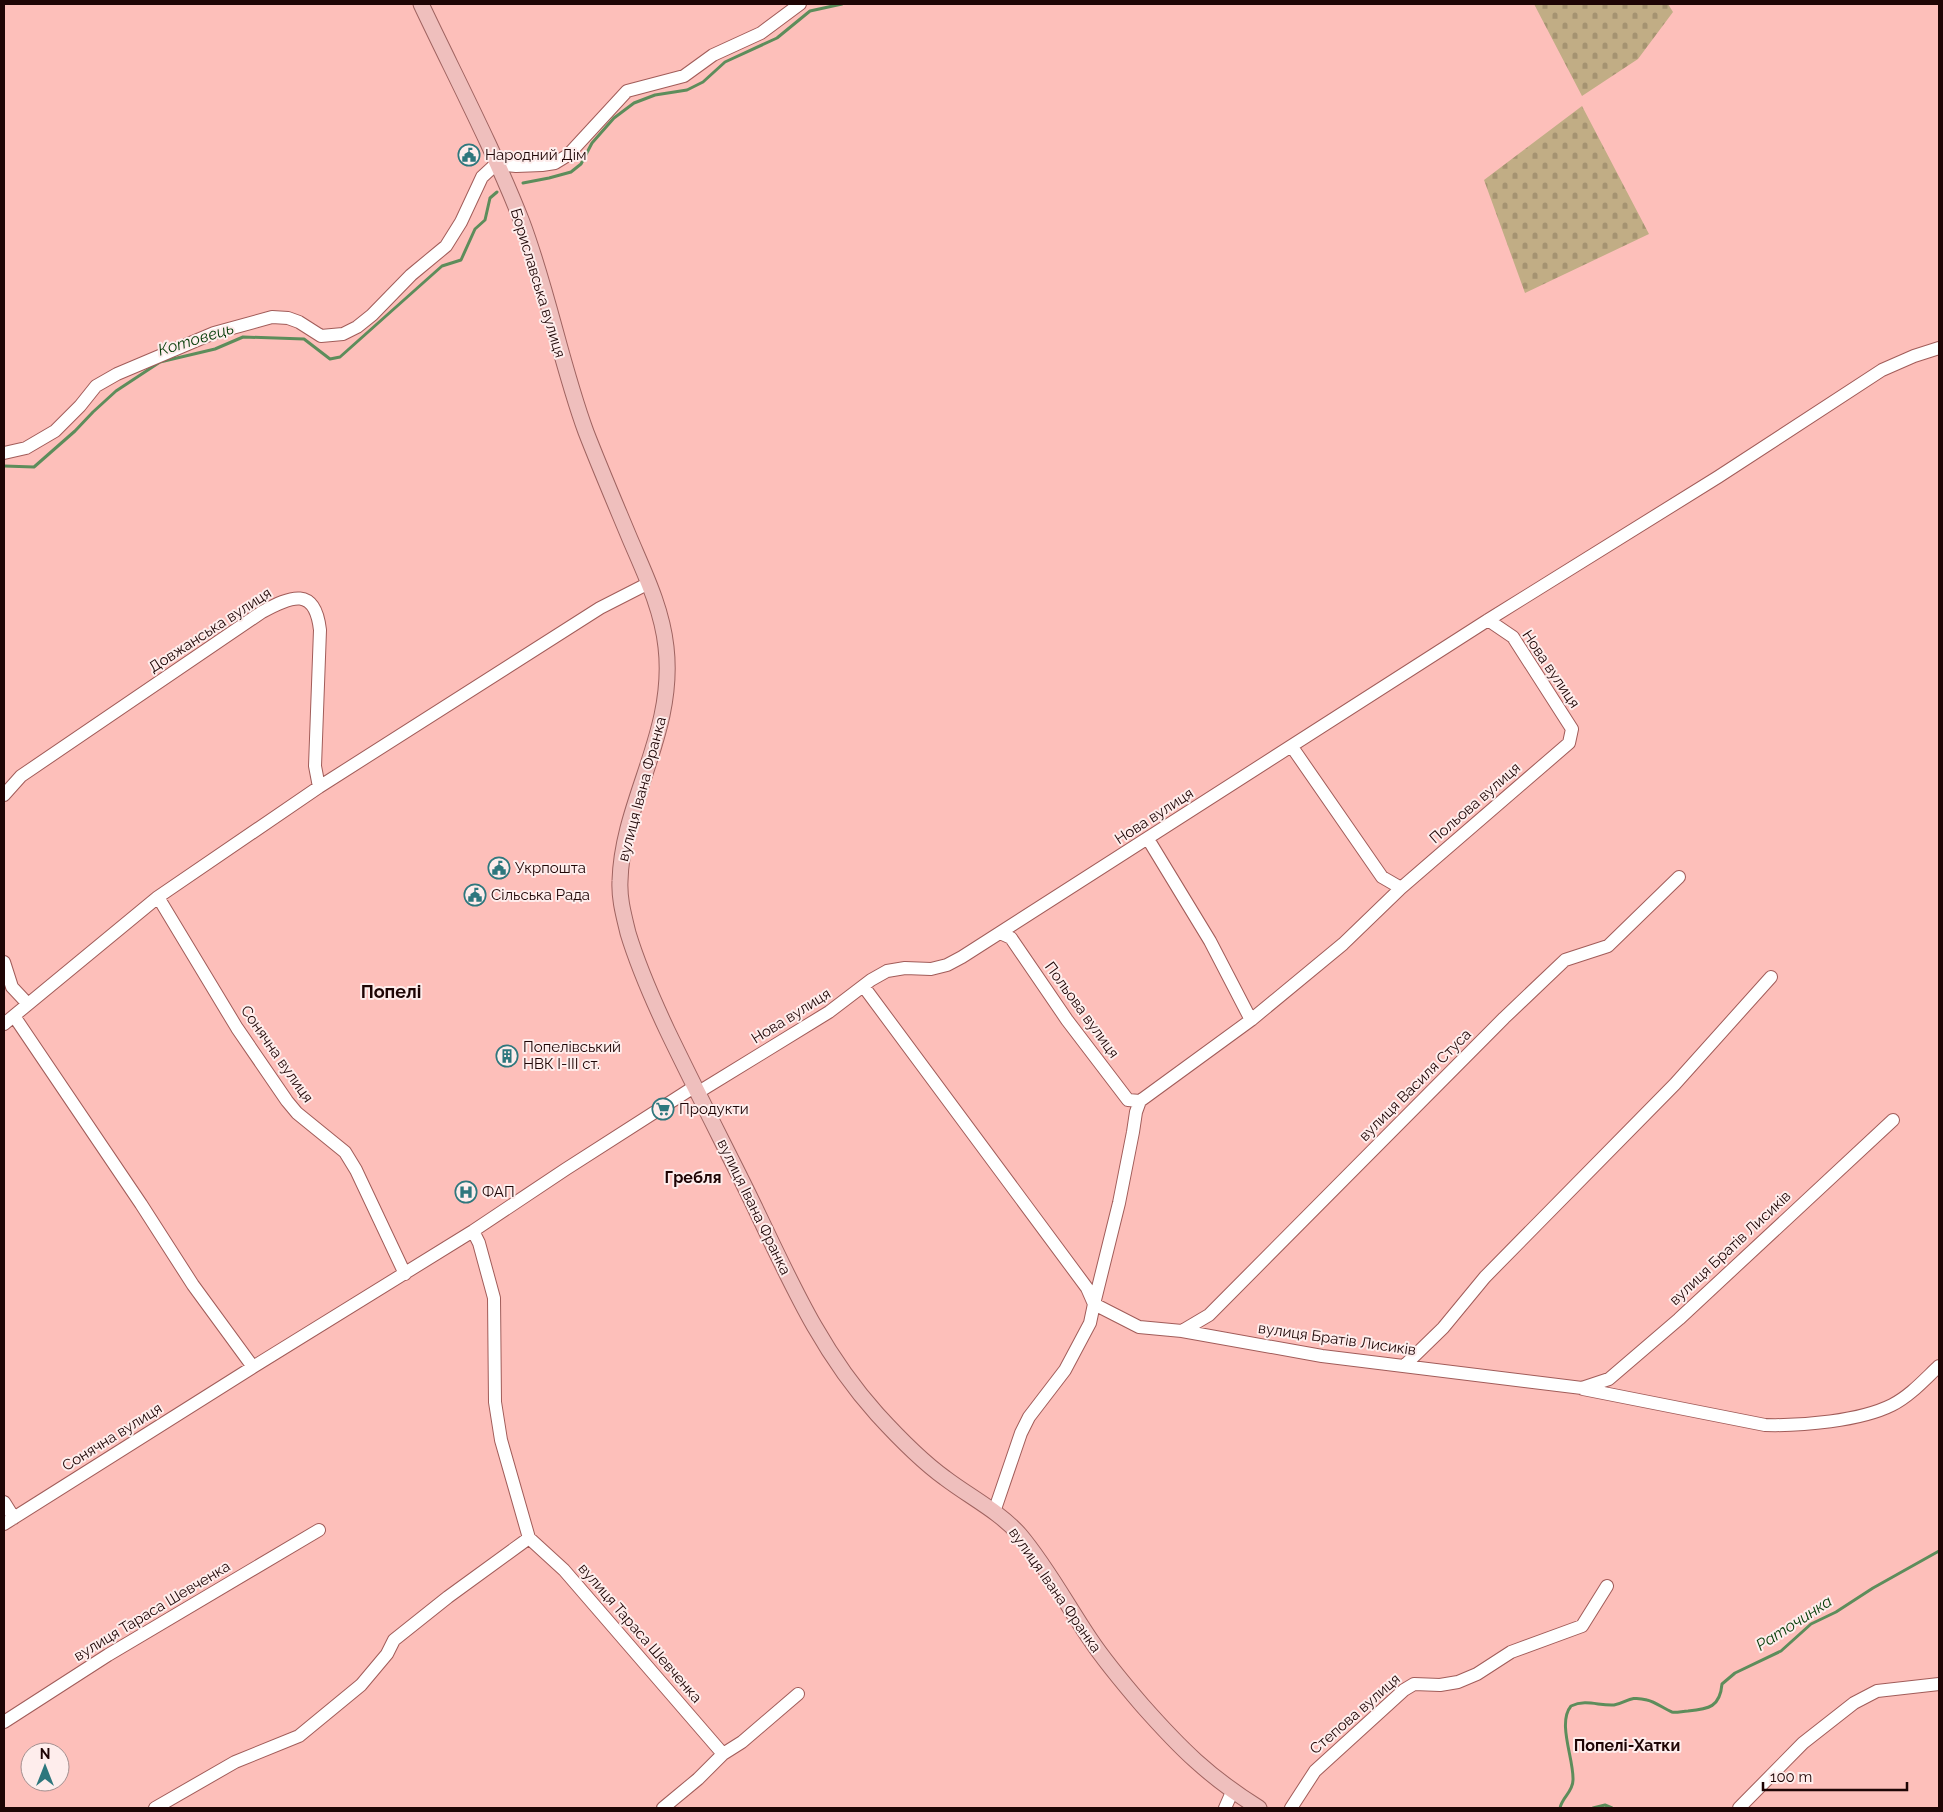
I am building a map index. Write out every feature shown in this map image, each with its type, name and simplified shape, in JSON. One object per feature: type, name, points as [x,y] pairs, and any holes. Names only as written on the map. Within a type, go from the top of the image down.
[{"type":"main road","name":"Бориславська вулиця","points":[[421,4],[522,223],[576,403]]},
{"type":"main road","name":"вулиця Івана Франка","points":[[576,403],[601,471],[662,618],[667,654],[664,708],[659,735],[625,841],[621,864],[620,897],[634,951],[650,992],[696,1090],[789,1280],[819,1337],[839,1367],[874,1411],[921,1458],[994,1512],[1020,1536],[1093,1645],[1171,1738],[1202,1769],[1232,1792],[1259,1808]]},
{"type":"street","points":[[4,453],[26,448],[55,431],[80,406],[96,386],[117,374],[214,333],[272,317],[288,318],[299,322],[321,336],[343,334],[356,327],[372,315],[411,276],[446,246],[462,222],[482,177],[496,164],[516,166],[555,163],[568,155],[627,91],[684,76],[713,55],[761,33],[800,4]]},
{"type":"street","points":[[1488,620],[1718,477],[1882,370],[1914,356],[1939,348]]},
{"type":"street","points":[[253,1367],[193,1285],[141,1204],[9,1020],[27,1003],[158,897],[318,787],[600,608],[649,584]]},
{"type":"street","name":"Довжанська вулиця","points":[[4,795],[21,776],[254,618],[280,602],[294,598],[305,599],[313,604],[319,614],[315,766],[318,787]]},
{"type":"street","name":"Нова вулиця","points":[[696,1090],[820,1017],[887,971],[904,968],[931,969],[948,964],[1148,839],[1488,620],[1513,638],[1572,729],[1569,743]]},
{"type":"street","name":"Польова вулиця","points":[[1000,933],[1010,938],[1067,1020],[1134,1104],[1251,1020],[1343,944],[1401,888],[1569,743]]},
{"type":"street","points":[[1292,747],[1382,877],[1401,888]]},
{"type":"street","points":[[1148,839],[1210,941],[1251,1020]]},
{"type":"street","name":"вулиця Василя Стуса","points":[[1182,1331],[1209,1315],[1504,1018],[1565,960],[1608,946],[1679,877]]},
{"type":"street","name":"Сонячна вулиця","points":[[158,897],[236,1028],[287,1101],[297,1114],[345,1152],[356,1170],[405,1274]]},
{"type":"street","points":[[4,962],[12,987],[27,1003]]},
{"type":"street","points":[[1405,1365],[1443,1328],[1485,1277],[1675,1084],[1771,978]]},
{"type":"street","points":[[864,987],[1087,1288],[1094,1304]]},
{"type":"street","name":"Сонячна вулиця","points":[[4,1502],[9,1521],[253,1367],[405,1274],[566,1169],[696,1090]]},
{"type":"street","points":[[994,1512],[1029,1416],[1065,1370],[1090,1323],[1119,1204],[1134,1132],[1134,1104]]},
{"type":"street","name":"вулиця Братів Лисиків","points":[[1582,1388],[1609,1379],[1679,1319],[1893,1120]]},
{"type":"street","points":[[155,1808],[236,1762],[299,1736],[361,1685],[387,1654],[394,1640],[529,1538],[502,1440],[495,1402],[494,1298],[480,1243],[473,1231]]},
{"type":"street","name":"вулиця Братів Лисиків","points":[[1094,1304],[1139,1327],[1182,1331],[1322,1356],[1582,1388],[1765,1425],[1789,1426],[1869,1415],[1905,1397],[1939,1366]]},
{"type":"street","name":"вулиця Тараса Шевченка","points":[[4,1722],[108,1656],[318,1530]]},
{"type":"street","name":"вулиця Тараса Шевченка","points":[[529,1538],[564,1570],[723,1754]]},
{"type":"street","name":"Степова вулиця","points":[[1291,1808],[1315,1772],[1404,1690],[1414,1684],[1440,1685],[1458,1682],[1476,1674],[1511,1652],[1582,1626],[1607,1586]]},
{"type":"street","points":[[1739,1808],[1803,1743],[1854,1703],[1877,1691],[1939,1684]]},
{"type":"street","points":[[663,1808],[698,1779],[723,1754],[742,1742],[798,1694]]},
{"type":"street","points":[[1225,1808],[1232,1792]]},
{"type":"green space","points":[[1534,4],[1668,4],[1673,12],[1638,59],[1582,96]]},
{"type":"green space","points":[[1582,106],[1649,234],[1525,293],[1484,180]]},
{"type":"waterway","name":"Котовець","points":[[523,183],[571,172],[581,164],[592,143],[614,118],[634,103],[655,95],[687,90],[703,82],[725,62],[777,38],[810,11],[842,4]]},
{"type":"waterway","name":"Котовець","points":[[4,466],[34,467],[116,391],[160,362],[215,349],[243,337],[304,339],[330,359],[340,357],[442,266],[461,260],[475,229],[485,220],[490,198],[497,192]]},
{"type":"waterway","name":"Раточинка","points":[[1560,1808],[1573,1784],[1573,1771],[1566,1731],[1567,1713],[1571,1706],[1582,1703],[1614,1705],[1636,1698],[1650,1701],[1674,1712],[1707,1708],[1716,1702],[1719,1698],[1722,1684],[1735,1673],[1781,1651],[1811,1624],[1836,1612],[1873,1588],[1939,1551]]},
{"type":"waterway","name":"Раточинка","points":[[1593,1808],[1605,1805],[1612,1808]]},
{"type":"place","name":"Народний Дім","points":[[469,155]]},
{"type":"place","name":"Укрпошта","points":[[499,868]]},
{"type":"place","name":"Сільська Рада","points":[[475,895]]},
{"type":"place","name":"Попелівський НВК І-ІІІ ст.","points":[[507,1056]]},
{"type":"place","name":"Продукти","points":[[663,1109]]},
{"type":"place","name":"ФАП","points":[[466,1192]]},
{"type":"district","name":"Попелі","points":[[391,991]]},
{"type":"district","name":"Гребля","points":[[693,1177]]},
{"type":"district","name":"Попелі-Хатки","points":[[1627,1745]]}]
